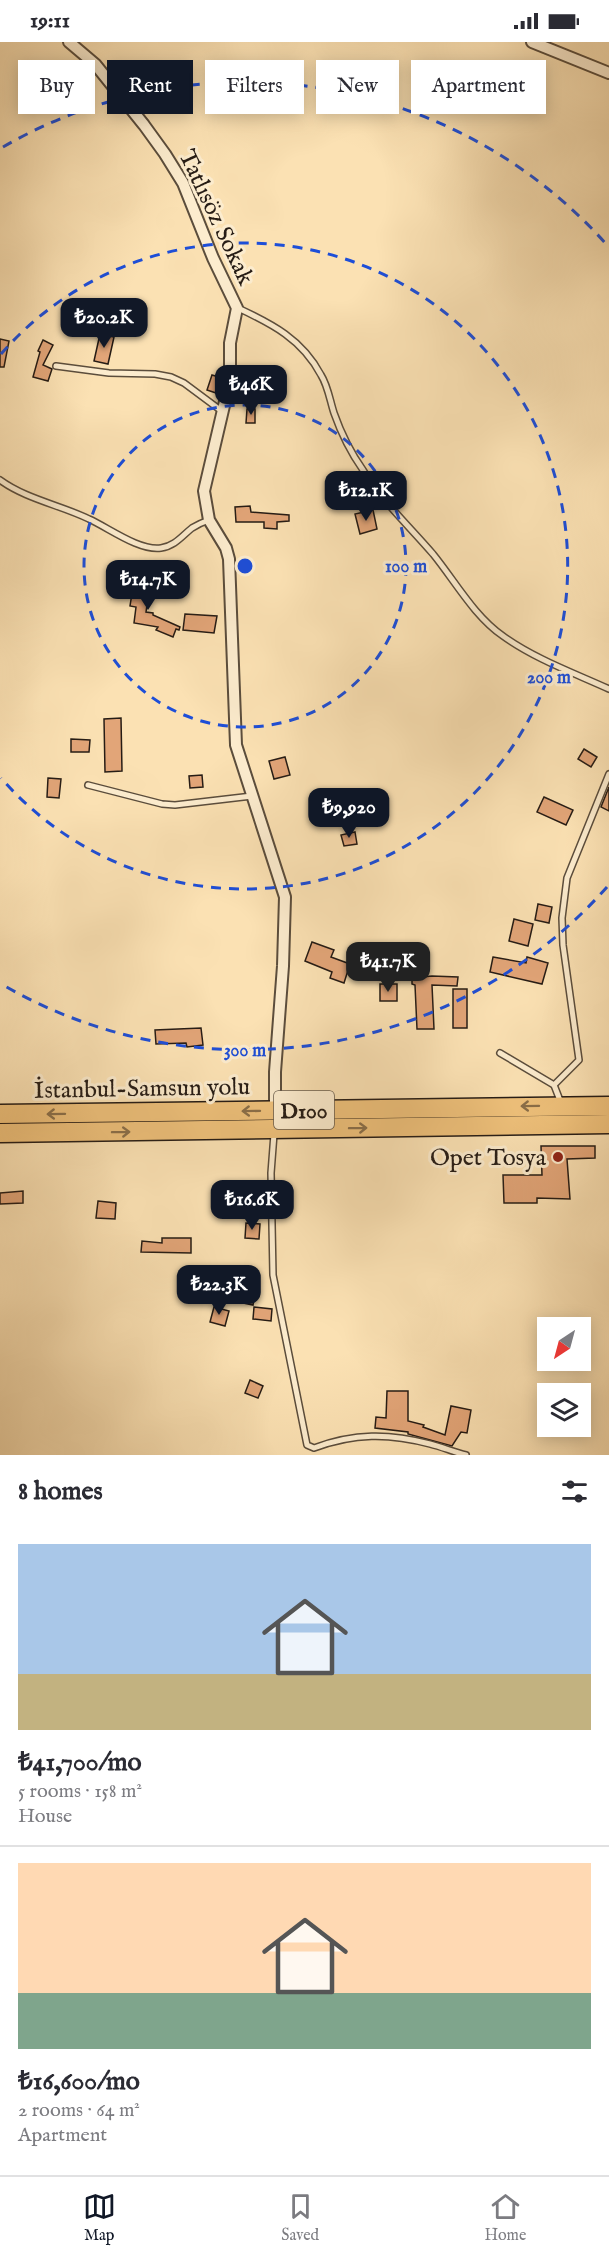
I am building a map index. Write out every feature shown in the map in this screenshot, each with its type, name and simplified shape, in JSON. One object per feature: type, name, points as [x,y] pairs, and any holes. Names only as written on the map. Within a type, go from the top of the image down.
[{"type":"highway","name":"İstanbul-Samsun yolu","points":[[0,1114],[609,1106]]},
{"type":"highway","name":"İstanbul-Samsun yolu","points":[[0,1133],[609,1124]]},
{"type":"street","name":"Tatlısöz Sokak","points":[[69,42],[95,64],[165,154],[183,183],[213,258],[237,308],[230,343],[230,380],[205,477],[204,491],[208,520],[226,548],[229,559],[236,745],[285,897],[275,1110]]},
{"type":"street","points":[[532,42],[609,73]]},
{"type":"lane","points":[[237,308],[275,326],[292,338],[311,360],[322,375],[343,436],[361,468],[486,622],[503,636],[525,649],[609,690]]},
{"type":"lane","points":[[56,366],[109,373],[155,374],[171,377],[184,383],[223,412]]},
{"type":"lane","points":[[0,480],[27,495],[89,519],[148,547],[161,548],[173,544],[196,525],[208,520]]},
{"type":"lane","points":[[554,1085],[579,1060],[563,945],[562,918],[565,886],[609,774]]},
{"type":"lane","points":[[88,785],[162,804],[175,805],[252,796]]},
{"type":"lane","points":[[500,1053],[554,1085],[563,1106]]},
{"type":"lane","points":[[275,1129],[270,1173],[273,1275],[308,1445],[314,1448],[347,1437],[383,1436],[429,1444],[466,1455]]},
{"type":"building","points":[[100,334],[114,337],[108,364],[94,361]]},
{"type":"building","points":[[0,339],[9,341],[4,367],[0,367]]},
{"type":"building","points":[[43,340],[53,345],[43,365],[52,369],[48,381],[33,377],[40,352],[38,351]]},
{"type":"building","points":[[212,375],[222,378],[219,394],[207,390]]},
{"type":"building","points":[[247,409],[255,409],[255,423],[246,423]]},
{"type":"building","points":[[250,506],[251,512],[289,515],[289,521],[277,522],[277,529],[264,528],[264,522],[236,522],[235,507]]},
{"type":"building","points":[[373,510],[377,529],[360,534],[355,514]]},
{"type":"building","points":[[134,581],[150,584],[146,612],[153,613],[180,627],[179,630],[176,629],[173,637],[156,630],[158,627],[134,623],[136,607],[130,606]]},
{"type":"building","points":[[185,614],[217,616],[214,633],[183,630]]},
{"type":"building","points":[[121,718],[122,771],[105,772],[104,719]]},
{"type":"building","points":[[71,739],[90,740],[89,752],[71,752]]},
{"type":"building","points":[[584,749],[597,757],[591,767],[578,759]]},
{"type":"building","points":[[285,757],[290,775],[274,779],[269,761]]},
{"type":"building","points":[[202,775],[203,787],[190,788],[189,776]]},
{"type":"building","points":[[48,778],[61,779],[59,798],[47,797]]},
{"type":"building","points":[[609,787],[609,811],[601,807]]},
{"type":"building","points":[[544,797],[573,810],[566,825],[537,812]]},
{"type":"building","points":[[355,832],[357,844],[344,846],[341,835]]},
{"type":"building","points":[[538,904],[552,907],[549,923],[535,920]]},
{"type":"building","points":[[514,919],[533,924],[528,946],[509,941]]},
{"type":"building","points":[[312,942],[334,950],[331,957],[350,964],[344,983],[330,978],[332,972],[305,961]]},
{"type":"building","points":[[493,957],[526,963],[527,957],[548,963],[542,984],[490,972]]},
{"type":"building","points":[[458,977],[457,986],[432,985],[434,1029],[417,1029],[415,985],[412,984],[412,978]]},
{"type":"building","points":[[380,984],[397,984],[397,1001],[380,1001]]},
{"type":"building","points":[[453,989],[467,989],[467,1028],[453,1028]]},
{"type":"building","points":[[201,1028],[203,1045],[187,1047],[186,1043],[156,1044],[155,1030]]},
{"type":"building","points":[[541,1146],[595,1146],[595,1158],[567,1159],[570,1199],[537,1198],[537,1203],[504,1203],[503,1175],[542,1175]]},
{"type":"building","points":[[23,1191],[23,1203],[0,1204],[0,1193]]},
{"type":"building","points":[[98,1201],[116,1203],[115,1219],[96,1218]]},
{"type":"building","points":[[246,1223],[260,1224],[259,1239],[245,1238]]},
{"type":"building","points":[[162,1238],[191,1238],[191,1253],[141,1252],[142,1241],[162,1243]]},
{"type":"building","points":[[241,1286],[256,1289],[253,1305],[238,1302]]},
{"type":"building","points":[[214,1307],[229,1311],[225,1326],[210,1322]]},
{"type":"building","points":[[254,1307],[272,1309],[271,1321],[253,1319]]},
{"type":"building","points":[[250,1380],[263,1386],[258,1398],[245,1393]]},
{"type":"building","points":[[387,1391],[408,1391],[408,1421],[424,1425],[423,1427],[445,1435],[451,1406],[471,1410],[467,1433],[461,1432],[452,1446],[408,1434],[408,1432],[375,1428],[376,1417],[386,1418]]},
{"type":"place","name":"Opet Tosya","points":[[558,1157]]}]
